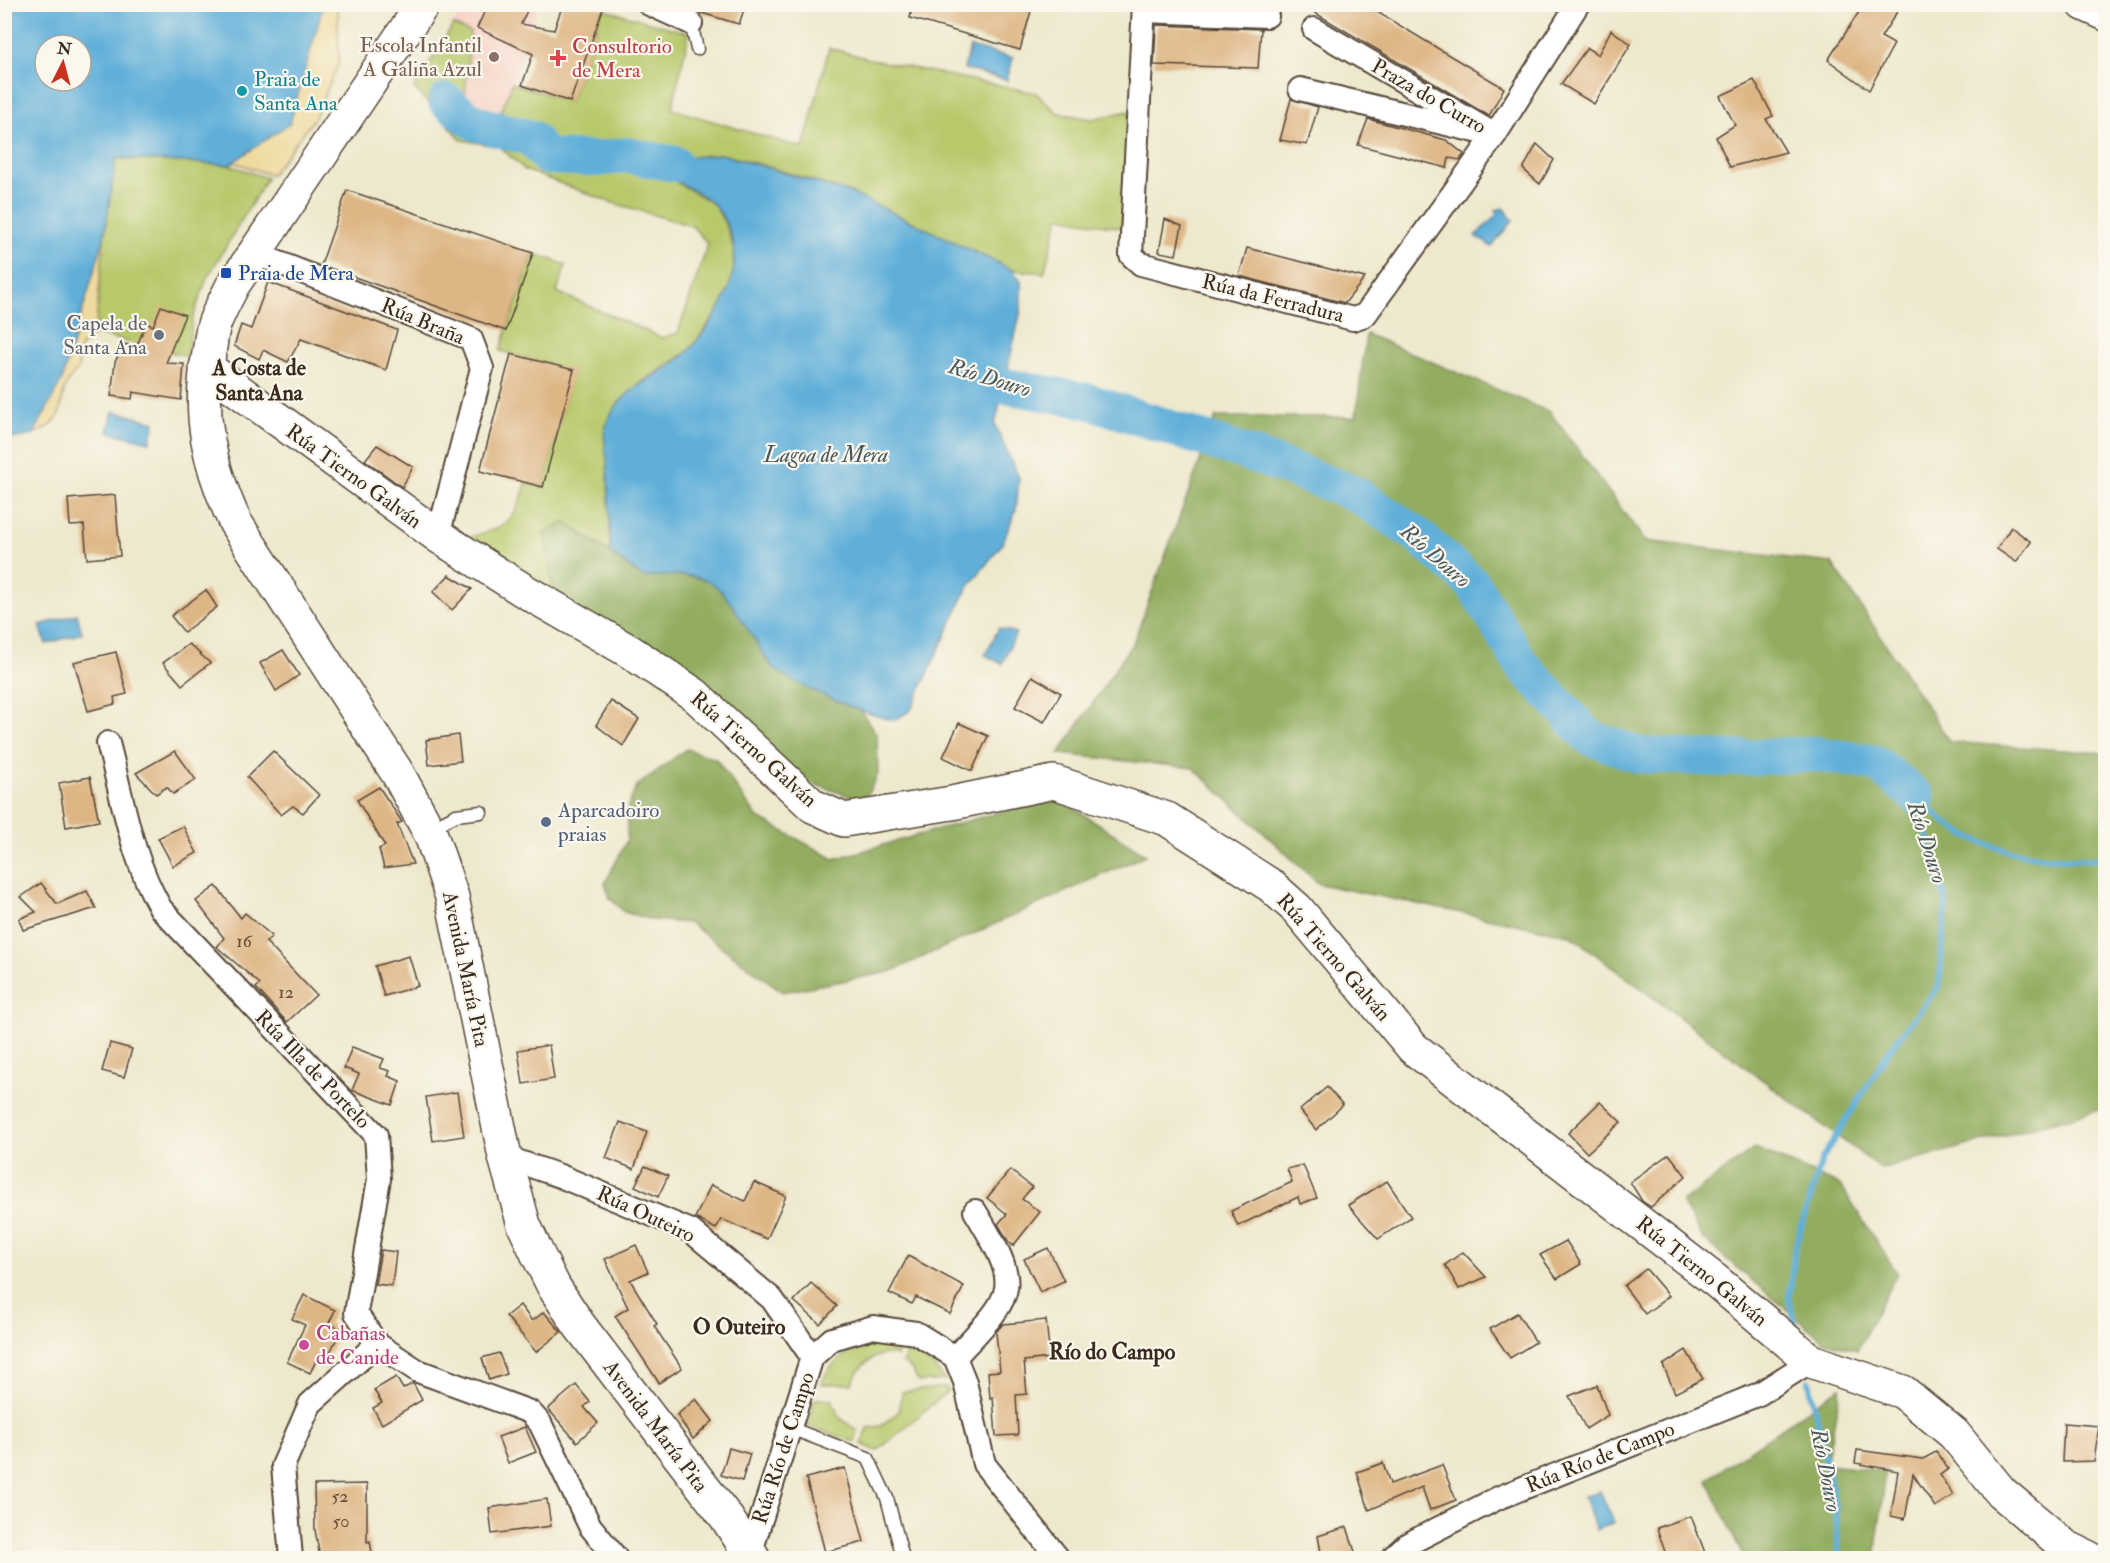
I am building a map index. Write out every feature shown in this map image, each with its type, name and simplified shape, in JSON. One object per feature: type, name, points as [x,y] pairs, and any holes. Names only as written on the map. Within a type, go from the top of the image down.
[{"type":"street","name":"Avenida María Pita","points":[[423,4],[233,285],[214,323],[206,367],[204,421],[209,453],[218,484],[235,522],[398,774],[428,830],[452,897],[505,1157],[524,1225],[554,1287],[579,1325],[726,1516],[751,1557]]},
{"type":"street","points":[[649,4],[691,23]]},
{"type":"street","name":"Rúa da Ferradura","points":[[1144,8],[1131,255],[1140,264],[1353,319],[1365,315],[1495,135],[1578,4]]},
{"type":"street","points":[[2084,4],[2106,14]]},
{"type":"street","points":[[1144,8],[1267,16]]},
{"type":"street","name":"Praza do Curro","points":[[1314,29],[1495,135]]},
{"type":"street","name":"Praza do Curro","points":[[1299,90],[1495,135]]},
{"type":"street","name":"Rúa Braña","points":[[254,253],[471,339],[482,368],[438,536]]},
{"type":"street","name":"Rúa Tierno Galván","points":[[206,367],[438,536],[523,590],[629,651],[694,695],[813,806],[844,819],[952,802],[1054,782],[1167,819],[1270,885],[1297,909],[1413,1048],[1716,1281],[1811,1360],[1903,1392],[1954,1434],[2001,1492],[2066,1547],[2089,1558]]},
{"type":"street","name":"Rúa Illa de Portelo","points":[[108,743],[131,839],[147,885],[161,909],[376,1135],[379,1179],[356,1313],[377,1344],[418,1371],[530,1412],[540,1423],[590,1526],[616,1558]]},
{"type":"street","name":"Rúa Outeiro","points":[[505,1157],[560,1176],[691,1231],[772,1299],[812,1357]]},
{"type":"street","points":[[975,1211],[1001,1254],[1008,1281],[1005,1300],[955,1357],[965,1382],[984,1464],[1058,1558]]},
{"type":"street","name":"Rúa Río de Campo","points":[[751,1557],[812,1357],[832,1339],[873,1327],[916,1333],[955,1357]]},
{"type":"street","points":[[291,1558],[283,1466],[310,1404],[377,1344]]},
{"type":"street","name":"Rúa Río de Campo","points":[[1392,1558],[1406,1545],[1498,1498],[1759,1394],[1811,1360]]},
{"type":"lane","points":[[691,23],[697,49]]},
{"type":"lane","points":[[428,830],[449,817],[482,812]]},
{"type":"lane","points":[[790,1428],[868,1458],[887,1498],[903,1558]]},
{"type":"shaded area","name":"Escola Infantil A Galiña Azul","points":[[463,5],[539,5],[500,117],[465,97],[470,32],[453,25]]},
{"type":"green space","points":[[603,9],[689,33],[672,109],[803,148],[829,48],[878,61],[1036,93],[1058,113],[1092,119],[1129,111],[1123,228],[1059,217],[1044,273],[1013,270],[851,193],[760,164],[721,154],[694,157],[645,149],[626,151],[626,161],[654,169],[714,204],[726,226],[733,246],[734,277],[725,301],[689,351],[636,386],[610,529],[610,552],[565,523],[553,590],[464,539],[506,523],[517,508],[526,483],[543,487],[573,371],[500,351],[533,253],[566,265],[557,292],[662,338],[678,333],[708,244],[692,226],[610,202],[525,170],[500,147],[462,140],[414,88],[453,25],[470,32],[465,97],[499,117],[512,83],[570,102]]},
{"type":"green space","points":[[116,158],[229,165],[267,178],[207,278],[193,317],[187,356],[95,334],[104,238]]},
{"type":"green space","points":[[1366,334],[1550,412],[1645,541],[1832,563],[1950,742],[2105,753],[2105,1108],[1881,1169],[1570,935],[1319,884],[1193,768],[1059,754],[1134,641],[1216,417],[1356,417]]},
{"type":"green space","points":[[565,522],[643,577],[677,574],[711,580],[729,598],[773,667],[861,711],[877,735],[878,774],[864,801],[784,774],[553,590],[544,533]]},
{"type":"green space","points":[[686,749],[716,759],[757,817],[834,859],[1055,796],[1146,855],[890,972],[783,992],[689,923],[653,920],[624,912],[610,898],[605,883],[627,840],[628,806],[637,786]]},
{"type":"green space","points":[[1755,1148],[1840,1185],[1897,1273],[1857,1350],[1825,1342],[1703,1239],[1682,1202]]},
{"type":"green space","points":[[874,1344],[901,1346],[897,1356],[882,1355],[869,1361],[859,1371],[852,1384],[821,1384],[835,1362],[857,1349]]},
{"type":"green space","points":[[908,1349],[927,1358],[945,1380],[918,1382],[913,1371],[903,1362]]},
{"type":"green space","points":[[947,1387],[948,1391],[877,1451],[862,1444],[868,1428],[881,1426],[899,1411],[902,1392]]},
{"type":"green space","points":[[1841,1387],[1826,1465],[1886,1471],[1875,1558],[1744,1558],[1707,1480]]},
{"type":"green space","points":[[815,1399],[832,1399],[839,1417],[858,1431],[855,1442],[807,1426]]},
{"type":"sand","name":"Praia de Santa Ana","points":[[205,5],[335,5],[338,12],[339,63],[314,119],[271,175],[237,163],[115,159]]},
{"type":"sand","points":[[98,236],[104,238],[95,334],[81,346],[78,370],[64,390],[57,419],[49,427],[36,433],[14,438],[4,382]]},
{"type":"water","points":[[5,4],[322,4],[290,123],[229,165],[116,158],[104,238],[62,380],[33,435],[5,440]]},
{"type":"water","points":[[970,47],[1013,58],[1007,80],[964,69]]},
{"type":"water","name":"Lagoa de Mera","points":[[645,149],[694,157],[721,154],[851,193],[1013,270],[1021,282],[1021,310],[995,425],[1019,478],[1016,510],[1002,544],[967,589],[911,710],[895,720],[883,718],[831,699],[782,674],[768,661],[732,605],[713,584],[688,576],[643,577],[610,552],[604,436],[611,414],[631,391],[680,359],[703,333],[724,299],[731,281],[734,262],[733,244],[727,225],[709,200],[660,174],[626,161],[626,151]]},
{"type":"water","points":[[1503,208],[1513,220],[1492,247],[1475,236],[1497,215],[1496,210]]},
{"type":"water","points":[[113,411],[155,422],[150,442],[108,432]]},
{"type":"water","points":[[77,614],[82,633],[46,644],[40,625]]},
{"type":"water","points":[[999,628],[1016,633],[1002,664],[985,655]]},
{"type":"water","points":[[1600,1491],[1614,1522],[1596,1530],[1584,1496]]},
{"type":"building","name":"Consultorio de Mera","points":[[488,4],[530,4],[521,24],[554,30],[563,4],[588,4],[603,9],[570,102],[522,85],[533,54],[477,28]]},
{"type":"building","points":[[689,4],[746,4],[739,24],[698,12],[689,7]]},
{"type":"building","points":[[913,4],[1033,4],[1020,50],[910,18]]},
{"type":"building","points":[[1300,4],[1364,4],[1504,88],[1489,116]]},
{"type":"building","points":[[1864,4],[1902,4],[1881,37],[1894,44],[1869,90],[1828,60]]},
{"type":"building","points":[[1156,25],[1261,29],[1258,68],[1154,65]]},
{"type":"building","points":[[1611,30],[1631,44],[1594,104],[1561,84],[1587,48],[1598,55]]},
{"type":"building","points":[[1754,80],[1773,116],[1766,119],[1786,152],[1730,167],[1716,137],[1735,125],[1720,96]]},
{"type":"building","points":[[1291,99],[1318,107],[1307,145],[1280,140]]},
{"type":"building","points":[[1368,119],[1446,140],[1464,154],[1460,160],[1449,158],[1447,168],[1358,145]]},
{"type":"building","points":[[1537,144],[1554,160],[1540,184],[1523,169]]},
{"type":"building","points":[[347,190],[533,253],[506,331],[321,265]]},
{"type":"building","points":[[1165,219],[1182,226],[1176,255],[1159,252]]},
{"type":"building","points":[[1247,248],[1365,278],[1345,303],[1239,276]]},
{"type":"building","points":[[268,282],[397,330],[386,370],[301,339],[288,362],[263,350],[259,359],[234,346],[241,325],[251,329]]},
{"type":"building","points":[[161,306],[185,315],[166,363],[184,364],[181,400],[133,392],[132,399],[111,396],[115,362],[124,344],[136,348],[146,323],[153,326]]},
{"type":"building","points":[[511,354],[574,370],[543,487],[480,471]]},
{"type":"building","points":[[377,445],[413,467],[402,487],[365,460]]},
{"type":"building","points":[[115,495],[120,556],[87,559],[84,525],[70,526],[68,499]]},
{"type":"building","points":[[2011,527],[2031,542],[2016,562],[1997,549]]},
{"type":"building","points":[[449,575],[472,589],[452,610],[433,592]]},
{"type":"building","points":[[206,590],[217,607],[184,632],[171,616]]},
{"type":"building","points":[[189,644],[210,663],[182,685],[163,663]]},
{"type":"building","points":[[283,650],[299,675],[276,691],[260,663]]},
{"type":"building","points":[[116,652],[127,694],[114,697],[115,704],[88,711],[74,662]]},
{"type":"building","points":[[1032,676],[1061,693],[1044,722],[1015,707]]},
{"type":"building","points":[[611,701],[639,719],[623,746],[596,725]]},
{"type":"building","points":[[959,723],[988,736],[972,771],[943,757]]},
{"type":"building","points":[[458,735],[461,761],[429,765],[426,740]]},
{"type":"building","points":[[175,751],[196,780],[173,794],[167,787],[156,794],[136,773]]},
{"type":"building","points":[[273,751],[319,795],[303,813],[293,806],[281,815],[247,777]]},
{"type":"building","points":[[90,777],[99,821],[66,827],[59,783]]},
{"type":"building","points":[[379,787],[402,822],[397,824],[413,864],[384,868],[379,849],[385,846],[357,800]]},
{"type":"building","points":[[183,826],[197,853],[173,866],[158,838]]},
{"type":"building","points":[[41,883],[57,904],[87,891],[96,908],[23,930],[19,919],[36,912],[21,897]]},
{"type":"building","points":[[216,886],[241,918],[245,913],[272,936],[266,942],[316,995],[287,1022],[256,988],[260,984],[217,947],[224,938],[196,901]]},
{"type":"building","points":[[409,956],[418,986],[384,996],[375,966]]},
{"type":"building","points":[[110,1043],[132,1049],[124,1077],[102,1071]]},
{"type":"building","points":[[549,1045],[554,1079],[523,1084],[518,1050]]},
{"type":"building","points":[[352,1047],[384,1059],[380,1068],[390,1071],[388,1076],[400,1081],[392,1105],[352,1090],[359,1074],[344,1068]]},
{"type":"building","points":[[1327,1087],[1343,1105],[1316,1130],[1300,1110]]},
{"type":"building","points":[[457,1092],[464,1136],[433,1141],[426,1097]]},
{"type":"building","points":[[1600,1102],[1621,1122],[1587,1153],[1568,1133]]},
{"type":"building","points":[[620,1122],[647,1132],[634,1169],[606,1158]]},
{"type":"building","points":[[1669,1154],[1686,1176],[1651,1207],[1642,1201],[1630,1182]]},
{"type":"building","points":[[1303,1165],[1317,1198],[1300,1204],[1298,1197],[1238,1226],[1231,1211],[1292,1182],[1287,1169]]},
{"type":"building","points":[[645,1166],[668,1176],[658,1197],[635,1186]]},
{"type":"building","points":[[1010,1170],[1032,1187],[1022,1199],[1040,1212],[1013,1246],[998,1224],[1007,1214],[987,1198]]},
{"type":"building","points":[[1387,1181],[1411,1217],[1378,1239],[1348,1205]]},
{"type":"building","points":[[754,1182],[786,1196],[767,1239],[721,1219],[716,1229],[695,1218],[711,1185],[745,1201]]},
{"type":"building","points":[[1566,1241],[1581,1264],[1557,1279],[1540,1255]]},
{"type":"building","points":[[636,1245],[648,1272],[630,1280],[657,1324],[654,1326],[682,1368],[659,1383],[615,1316],[628,1308],[605,1259]]},
{"type":"building","points":[[1048,1248],[1064,1281],[1040,1292],[1024,1259]]},
{"type":"building","points":[[381,1250],[396,1252],[392,1286],[375,1284]]},
{"type":"building","points":[[1463,1252],[1486,1277],[1459,1289],[1445,1265]]},
{"type":"building","points":[[908,1256],[964,1286],[950,1314],[916,1297],[912,1304],[889,1293]]},
{"type":"building","points":[[1646,1269],[1669,1296],[1645,1314],[1624,1286]]},
{"type":"building","points":[[811,1283],[837,1306],[820,1324],[794,1301]]},
{"type":"building","points":[[304,1295],[335,1310],[329,1323],[341,1329],[326,1361],[318,1357],[310,1373],[287,1362],[305,1325],[292,1319]]},
{"type":"building","points":[[520,1305],[532,1321],[544,1312],[561,1332],[536,1352],[506,1316]]},
{"type":"building","points":[[1517,1313],[1536,1342],[1510,1358],[1490,1329]]},
{"type":"building","points":[[1046,1320],[1050,1358],[1024,1361],[1027,1394],[1016,1395],[1018,1435],[996,1436],[993,1397],[990,1398],[988,1372],[1000,1371],[996,1332],[1003,1324]]},
{"type":"building","points":[[1686,1350],[1703,1379],[1675,1393],[1663,1365]]},
{"type":"building","points":[[499,1353],[507,1374],[489,1380],[482,1358]]},
{"type":"building","points":[[396,1377],[403,1389],[413,1383],[422,1400],[382,1424],[373,1408],[382,1403],[374,1390]]},
{"type":"building","points":[[576,1385],[590,1402],[584,1407],[598,1423],[577,1442],[548,1409]]},
{"type":"building","points":[[1597,1385],[1608,1415],[1586,1429],[1569,1396]]},
{"type":"building","points":[[696,1399],[713,1421],[693,1439],[677,1415]]},
{"type":"building","points":[[2064,1423],[2099,1426],[2094,1461],[2062,1462]]},
{"type":"building","points":[[525,1427],[536,1452],[508,1463],[498,1437]]},
{"type":"building","points":[[729,1448],[750,1454],[742,1481],[721,1475]]},
{"type":"building","points":[[1857,1450],[1923,1459],[1936,1452],[1948,1469],[1940,1475],[1953,1495],[1935,1507],[1913,1474],[1905,1519],[1891,1516],[1898,1471],[1855,1463]]},
{"type":"building","points":[[1383,1463],[1390,1484],[1442,1465],[1456,1500],[1430,1510],[1422,1487],[1369,1510],[1357,1472]]},
{"type":"building","points":[[845,1468],[864,1542],[825,1552],[806,1478]]},
{"type":"building","points":[[367,1484],[367,1542],[370,1541],[373,1558],[320,1558],[315,1530],[314,1485]]},
{"type":"building","points":[[547,1499],[551,1526],[492,1534],[489,1508]]},
{"type":"building","points":[[1691,1516],[1707,1558],[1684,1558],[1681,1552],[1666,1555],[1657,1528]]},
{"type":"building","points":[[1347,1527],[1357,1558],[1322,1558],[1318,1536]]},
{"type":"waterway","name":"Río Douro","points":[[446,101],[475,123],[531,138],[547,157],[597,159],[626,155],[675,164]]},
{"type":"waterway","name":"Río Douro","points":[[959,369],[1005,386],[1088,401],[1256,456],[1356,494],[1416,534],[1473,584],[1522,665],[1589,737],[1639,755],[1723,759],[1816,754],[1876,763],[1917,797]]},
{"type":"waterway","name":"Río Douro","points":[[1797,1331],[1789,1300],[1795,1247],[1822,1159],[1890,1049],[1939,986],[1946,902],[1917,797]]},
{"type":"waterway","points":[[1918,798],[1952,827],[1992,846],[2048,858],[2106,859]]},
{"type":"waterway","name":"Río Douro","points":[[1809,1381],[1836,1511],[1839,1558]]},
{"type":"place","name":"Escola Infantil A Galiña Azul","points":[[494,57]]},
{"type":"place","name":"Consultorio de Mera","points":[[558,58]]},
{"type":"place","name":"Praia de Santa Ana","points":[[242,91]]},
{"type":"place","name":"Praia de Mera","points":[[226,273]]},
{"type":"place","name":"Capela de Santa Ana","points":[[159,335]]},
{"type":"place","name":"Aparcadoiro praias","points":[[546,822]]},
{"type":"place","name":"Cabañas de Canide","points":[[304,1345]]},
{"type":"district","name":"A Costa de Santa Ana","points":[[259,380]]},
{"type":"district","name":"O Outeiro","points":[[739,1326]]},
{"type":"district","name":"Río do Campo","points":[[1112,1351]]}]
